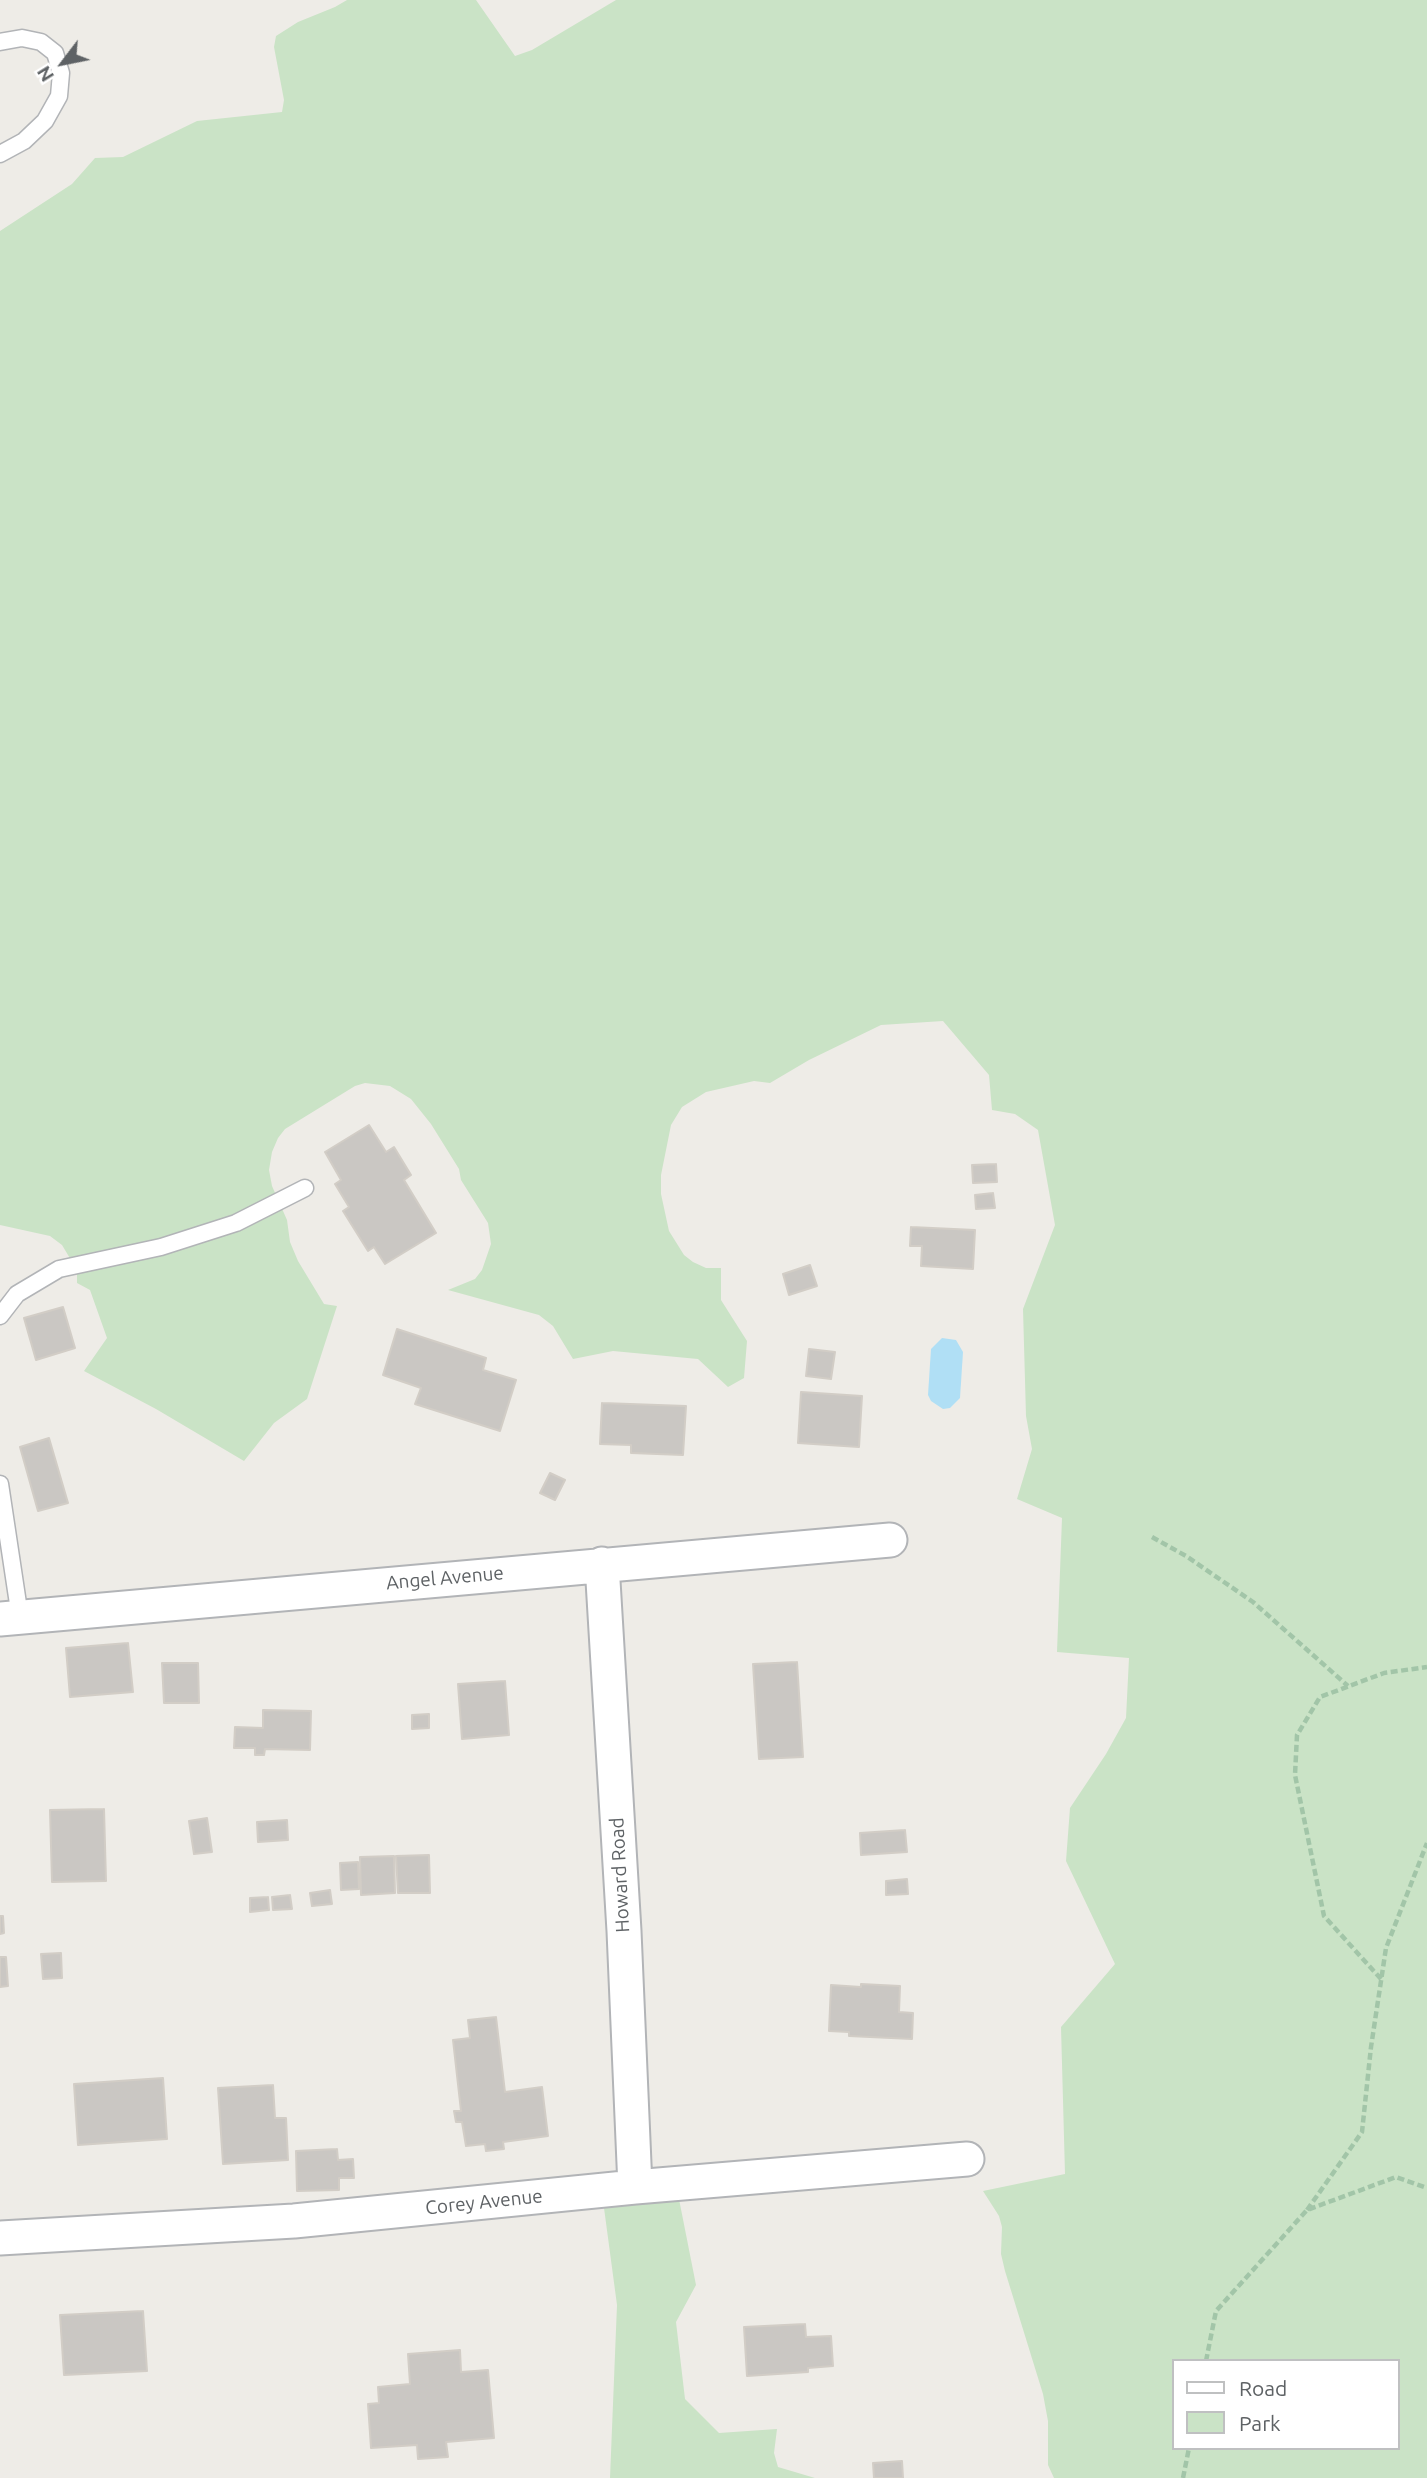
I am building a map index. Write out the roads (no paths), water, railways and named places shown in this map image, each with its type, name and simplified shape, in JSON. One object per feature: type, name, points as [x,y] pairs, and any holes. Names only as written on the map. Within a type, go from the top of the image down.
[{"type":"street","name":"Angel Avenue","points":[[10,1618],[890,1540]]},
{"type":"street","name":"Howard Road","points":[[602,1564],[623,1918],[635,2187]]},
{"type":"street","name":"Corey Avenue","points":[[0,2238],[294,2221],[635,2187],[967,2159]]},
{"type":"lane","points":[[0,42],[22,38],[41,42],[55,53],[61,73],[59,96],[45,121],[24,141],[0,154]]},
{"type":"lane","points":[[0,1316],[17,1293],[59,1269],[161,1247],[236,1223],[304,1188]]},
{"type":"lane","points":[[0,1484],[10,1618]]},
{"type":"water","points":[[942,1338],[956,1340],[963,1352],[960,1398],[950,1408],[943,1409],[931,1401],[928,1395],[931,1349]]}]
